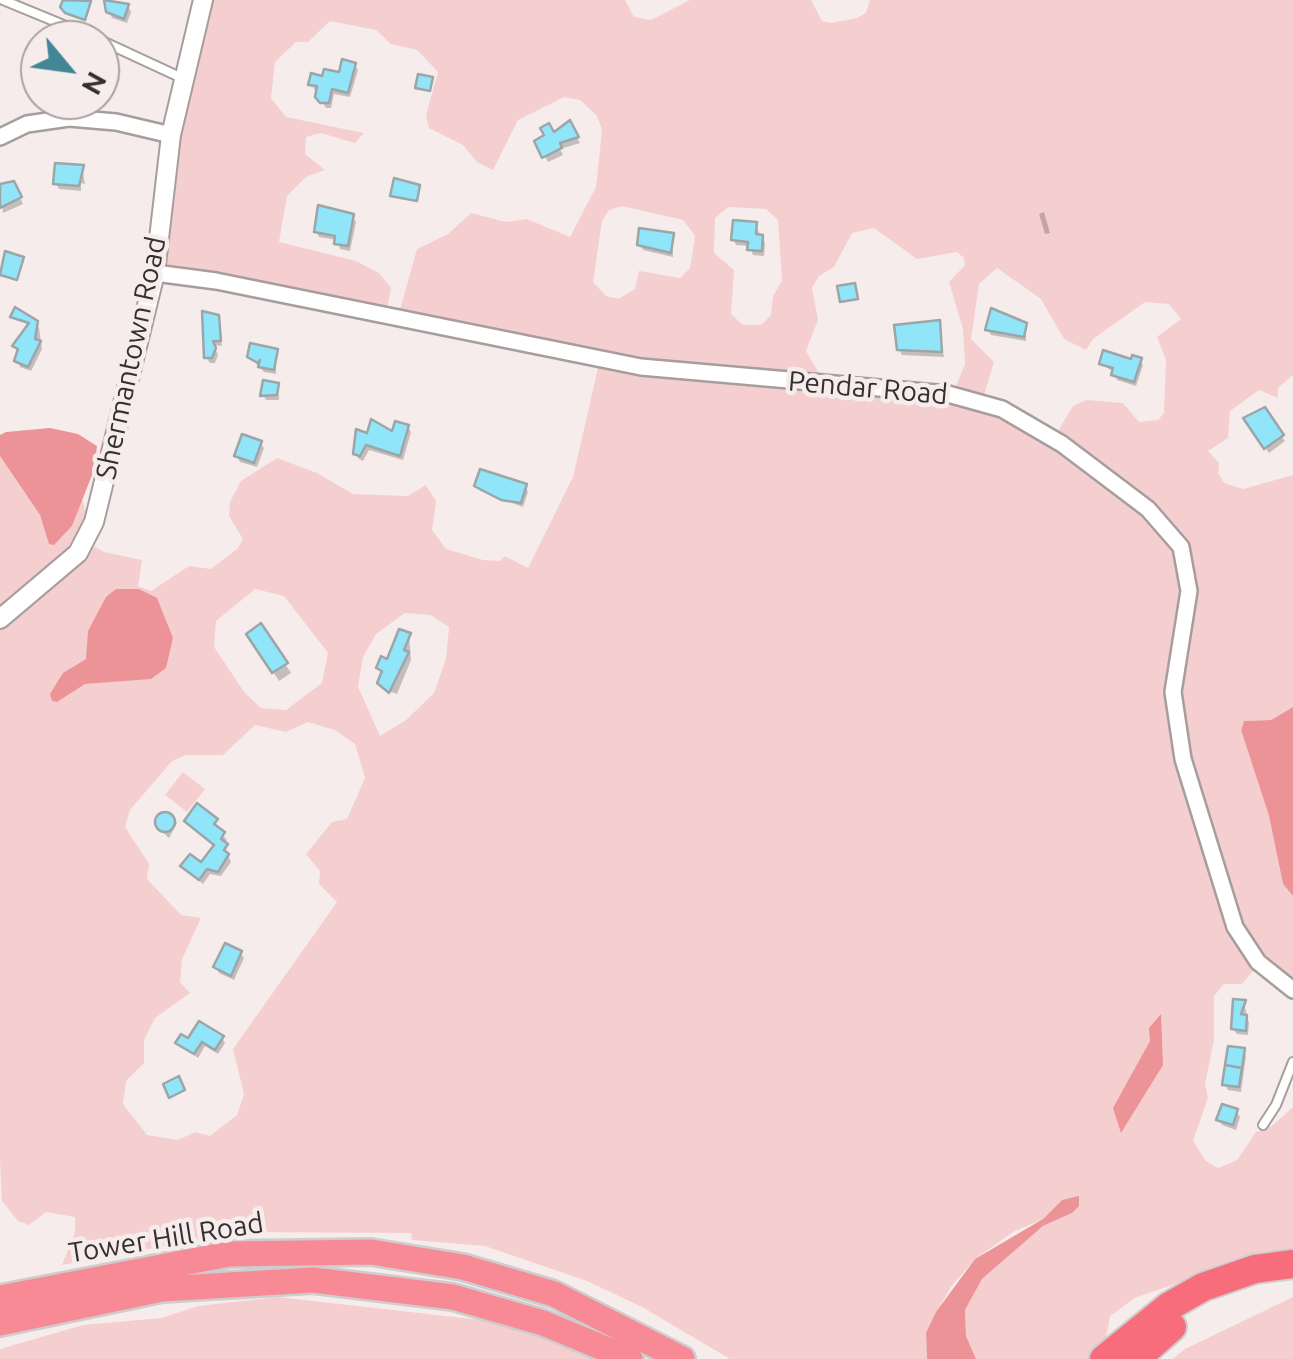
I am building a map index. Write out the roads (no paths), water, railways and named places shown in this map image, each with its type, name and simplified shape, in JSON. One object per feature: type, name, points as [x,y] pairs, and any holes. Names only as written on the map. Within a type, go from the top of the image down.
[{"type":"highway","name":"Tower Hill Road","points":[[0,1298],[184,1260],[250,1252],[371,1252],[463,1267],[569,1300],[682,1359]]},
{"type":"highway","points":[[1104,1359],[1168,1308],[1212,1282],[1255,1269],[1293,1264]]},
{"type":"highway","name":"Tower Hill Road","points":[[0,1322],[162,1289],[252,1280],[359,1282],[453,1297],[543,1323],[630,1359]]},
{"type":"highway","points":[[1136,1359],[1212,1300],[1254,1285],[1293,1280]]},
{"type":"street","name":"Shermantown Road","points":[[0,619],[78,554],[94,522],[155,273],[171,135],[203,0]]},
{"type":"street","points":[[0,137],[27,124],[69,118],[116,122],[171,135]]},
{"type":"street","name":"Pendar Road","points":[[155,273],[235,284],[641,367],[948,394],[1002,409],[1062,444],[1148,509],[1181,547],[1189,591],[1173,692],[1184,759],[1235,927],[1258,962],[1293,990]]},
{"type":"lane","points":[[3,0],[52,20]]},
{"type":"lane","points":[[120,49],[184,79]]},
{"type":"lane","points":[[1263,1125],[1276,1106],[1293,1062]]},
{"type":"lane","points":[[250,1252],[252,1280]]}]
